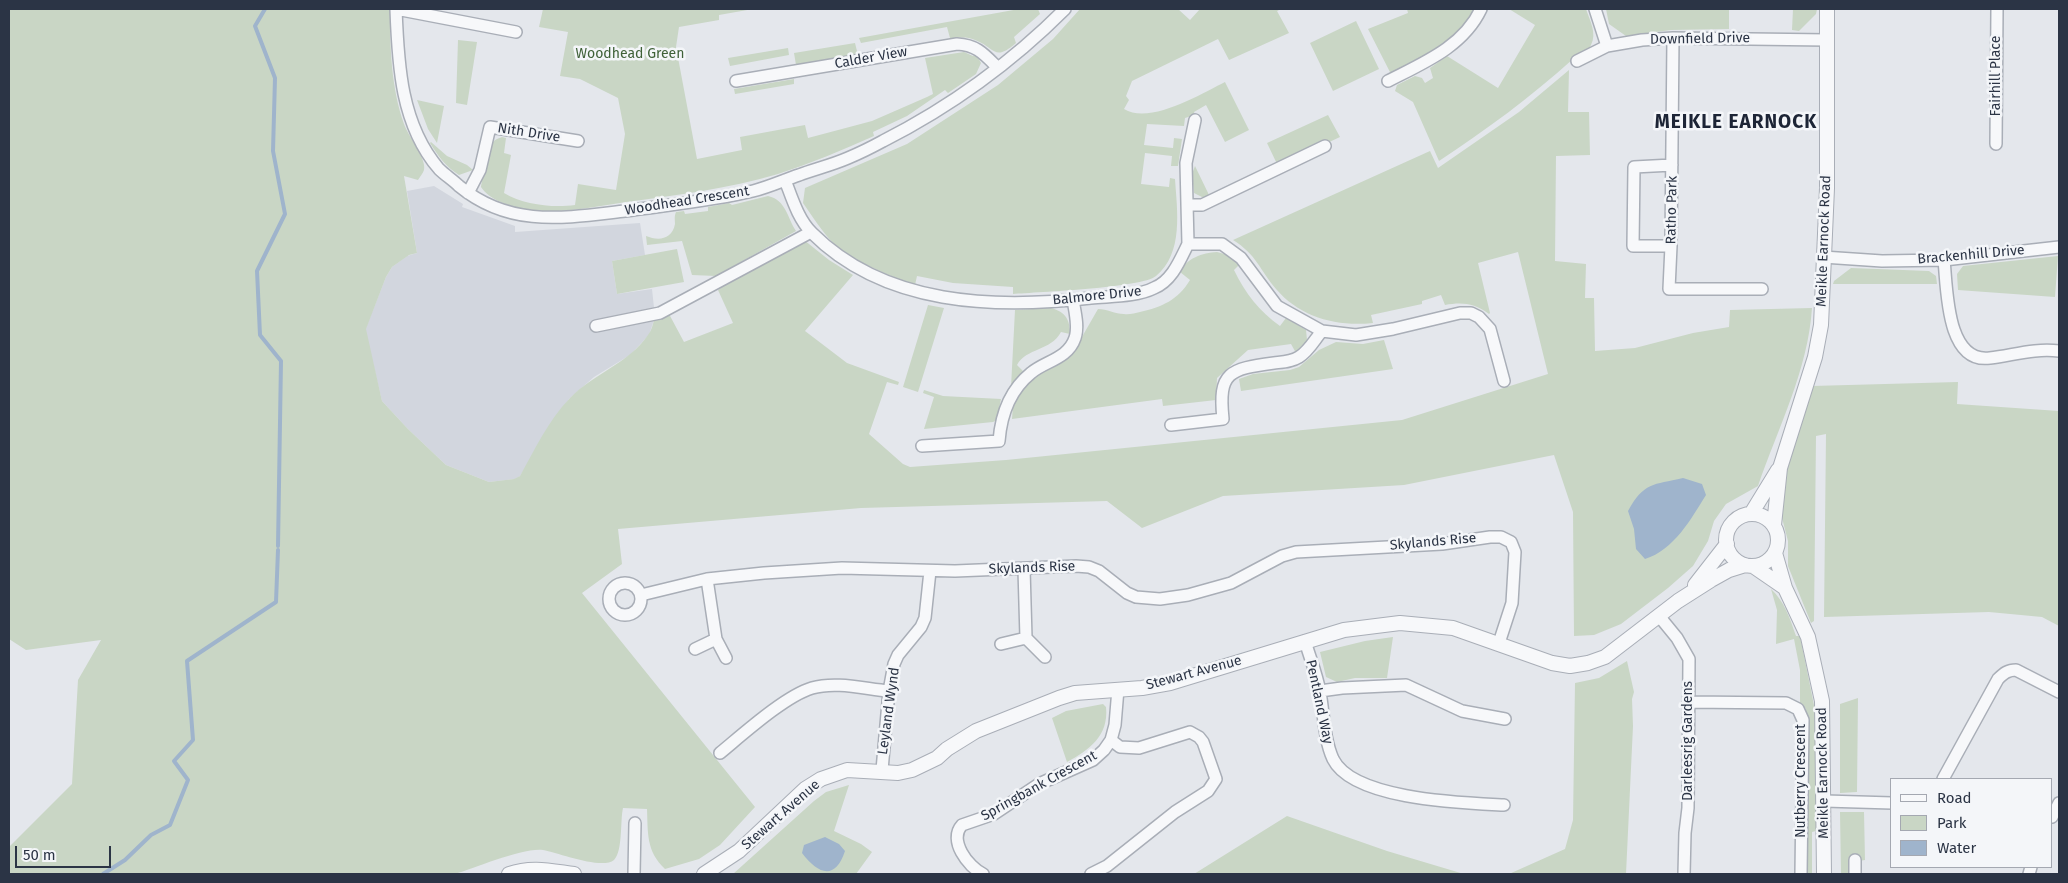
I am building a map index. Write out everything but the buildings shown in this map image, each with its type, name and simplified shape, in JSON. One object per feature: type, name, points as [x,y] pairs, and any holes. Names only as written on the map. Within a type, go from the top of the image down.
[{"type":"street","name":"Woodhead Crescent","points":[[396,9],[402,87],[407,111],[419,139],[440,170],[468,194],[492,207],[519,216],[570,217],[659,207],[754,190],[849,158],[908,128],[964,93],[1024,48],[1065,9]]},
{"type":"street","points":[[396,9],[516,32]]},
{"type":"street","points":[[1388,81],[1455,44],[1470,27],[1481,9]]},
{"type":"street","points":[[1595,9],[1607,46]]},
{"type":"street","name":"Meikle Earnock Road","points":[[1774,525],[1780,468],[1815,357],[1821,325],[1827,188],[1827,9]]},
{"type":"street","name":"Fairhill Place","points":[[1996,144],[1997,9]]},
{"type":"street","name":"Downfield Drive","points":[[1577,61],[1607,46],[1642,40],[1673,38],[1827,40]]},
{"type":"street","name":"Ratho Park","points":[[1673,38],[1669,289],[1762,289]]},
{"type":"street","name":"Calder View","points":[[736,81],[957,44],[970,45],[984,54],[998,68]]},
{"type":"street","points":[[1195,120],[1186,163],[1188,244],[1222,244],[1241,258],[1277,306],[1322,330],[1356,335],[1393,329],[1446,315],[1471,313],[1485,322],[1490,329],[1504,381]]},
{"type":"street","name":"Nith Drive","points":[[468,194],[480,170],[490,127],[578,141]]},
{"type":"street","points":[[1188,205],[1202,205],[1325,146]]},
{"type":"street","points":[[1671,246],[1632,246],[1634,167],[1672,165]]},
{"type":"street","name":"Balmore Drive","points":[[785,180],[798,214],[811,232],[850,262],[886,281],[924,295],[980,303],[1073,300],[1142,292],[1155,288],[1167,280],[1188,244]]},
{"type":"street","points":[[596,326],[660,313],[811,232]]},
{"type":"street","name":"Brackenhill Drive","points":[[1823,257],[1882,261],[1944,260],[2059,247]]},
{"type":"street","points":[[1944,260],[1951,326],[1963,347],[1970,353],[1979,358],[1988,358],[2033,350],[2059,351]]},
{"type":"street","points":[[922,446],[999,440],[1000,423],[1005,408],[1018,386],[1031,372],[1066,352],[1074,340],[1077,331],[1073,300]]},
{"type":"street","points":[[1171,426],[1223,419],[1221,400],[1223,384],[1232,374],[1240,369],[1295,359],[1308,349],[1322,330]]},
{"type":"street","name":"Meikle Earnock Road","points":[[1751,514],[1780,468]]},
{"type":"street","points":[[1751,514],[1768,518],[1778,534],[1778,544],[1775,553],[1769,560],[1749,565],[1738,561],[1730,554],[1727,544],[1728,530],[1732,524],[1737,518],[1751,514]]},
{"type":"street","name":"Skylands Rise","points":[[641,595],[707,579],[764,573],[842,568],[930,572],[1076,566],[1089,567],[1109,577],[1127,593],[1148,599],[1160,599],[1188,595],[1231,583],[1290,553],[1442,544],[1501,537],[1511,542],[1514,552],[1512,603],[1499,643]]},
{"type":"street","name":"Stewart Avenue","points":[[1678,601],[1710,568],[1727,544]]},
{"type":"street","name":"Meikle Earnock Road","points":[[1775,553],[1784,588],[1808,637],[1822,701],[1825,801],[1824,874]]},
{"type":"street","name":"Meikle Earnock Road","points":[[1749,565],[1784,588]]},
{"type":"street","name":"Stewart Avenue","points":[[704,874],[739,851],[805,790],[821,778],[848,770],[898,772],[926,764],[976,731],[1075,693],[1142,688],[1170,683],[1344,630],[1400,623],[1453,628],[1552,663],[1570,666],[1588,663],[1605,657],[1678,601],[1711,580],[1749,565]]},
{"type":"street","points":[[1024,569],[1026,638],[1045,657]]},
{"type":"street","name":"Leyland Wynd","points":[[882,770],[889,691],[894,664],[898,655],[913,637],[925,618],[930,572]]},
{"type":"street","points":[[707,579],[716,639],[726,658]]},
{"type":"street","name":"Darleesrig Gardens","points":[[1659,616],[1677,638],[1689,659],[1688,808],[1684,874]]},
{"type":"street","points":[[1001,644],[1026,638]]},
{"type":"street","points":[[694,649],[716,639]]},
{"type":"street","name":"Pentland Way","points":[[1304,641],[1320,691],[1328,746],[1334,762],[1346,774],[1362,783],[1393,793],[1440,802],[1504,805]]},
{"type":"street","points":[[1944,778],[2003,674],[2010,670],[2016,670],[2059,692]]},
{"type":"street","points":[[1320,691],[1406,685],[1462,711],[1505,719]]},
{"type":"street","points":[[720,753],[762,719],[799,694],[812,688],[839,686],[889,691]]},
{"type":"street","name":"Springbank Crescent","points":[[983,874],[972,866],[961,851],[957,837],[959,828],[962,825],[994,814],[1039,784],[1087,763],[1104,750],[1111,740],[1115,726],[1118,689]]},
{"type":"street","name":"Nutberry Crescent","points":[[1689,702],[1786,703],[1798,709],[1802,720],[1801,874]]},
{"type":"street","name":"Springbank Crescent","points":[[1091,874],[1122,856],[1175,812],[1208,791],[1216,779],[1203,742],[1200,737],[1190,732],[1139,748],[1120,747],[1111,740]]},
{"type":"street","points":[[1825,801],[1890,804]]},
{"type":"street","points":[[2053,815],[2059,803]]},
{"type":"street","points":[[634,874],[635,822]]},
{"type":"street","points":[[1855,860],[1855,874]]},
{"type":"street","points":[[508,874],[533,868],[572,874]]},
{"type":"shaded area","points":[[434,186],[463,204],[462,207],[515,226],[515,232],[640,223],[645,255],[612,261],[617,294],[652,289],[655,317],[649,335],[630,355],[594,377],[569,399],[520,476],[515,479],[489,482],[446,465],[382,401],[365,330],[386,277],[392,267],[407,256],[417,253],[407,191]]},
{"type":"green space","points":[[9,9],[390,9],[391,52],[396,96],[406,129],[423,160],[424,170],[418,180],[404,176],[417,253],[409,255],[392,267],[386,277],[366,329],[382,401],[446,465],[489,482],[514,479],[520,476],[542,436],[562,407],[589,382],[621,361],[640,345],[648,335],[655,317],[669,314],[684,342],[733,323],[718,290],[732,280],[804,240],[829,260],[853,275],[805,331],[847,363],[899,382],[898,385],[887,382],[869,434],[903,464],[910,467],[1006,460],[1402,420],[1548,374],[1518,252],[1478,263],[1489,314],[1468,304],[1445,305],[1441,295],[1422,301],[1422,304],[1371,315],[1373,323],[1359,324],[1320,318],[1296,307],[1276,289],[1247,251],[1233,240],[1430,151],[1438,168],[1519,112],[1569,70],[1568,112],[1589,112],[1590,155],[1556,156],[1555,261],[1586,264],[1585,298],[1594,298],[1595,351],[1635,348],[1693,333],[1729,327],[1730,310],[1812,308],[1805,354],[1791,398],[1758,486],[1726,504],[1714,521],[1708,541],[1693,566],[1621,624],[1594,635],[1574,636],[1573,512],[1554,455],[1404,485],[1223,496],[1142,528],[1107,501],[861,508],[618,529],[622,564],[582,593],[755,807],[720,845],[699,859],[665,869],[651,848],[648,834],[647,809],[623,808],[619,850],[614,860],[608,863],[590,862],[543,850],[535,850],[512,855],[455,874],[9,874],[9,847],[72,784],[78,680],[101,640],[26,650],[9,639]]},
{"type":"green space","name":"Woodhead Green","points":[[543,9],[753,9],[719,15],[719,20],[679,27],[676,47],[697,159],[742,150],[740,137],[805,125],[808,138],[872,121],[927,97],[933,94],[925,58],[964,52],[973,56],[976,54],[981,63],[976,74],[948,93],[945,90],[907,116],[873,132],[874,136],[778,174],[721,188],[683,194],[575,210],[536,211],[500,202],[481,187],[489,151],[494,141],[502,137],[506,138],[504,153],[511,155],[504,193],[529,203],[566,206],[575,205],[578,184],[616,190],[625,134],[618,98],[580,79],[560,76],[568,32],[539,27]]},
{"type":"green space","points":[[1019,9],[1038,9],[1040,14],[1014,37],[1016,43],[1009,49],[999,53],[972,39],[950,38],[947,27],[861,43],[859,38]]},
{"type":"green space","points":[[1080,9],[1178,9],[1190,20],[1200,9],[1281,9],[1277,11],[1289,33],[1229,60],[1218,39],[1132,81],[1126,96],[1129,100],[1124,109],[1135,113],[1161,111],[1189,100],[1225,82],[1249,130],[1225,142],[1206,105],[1194,112],[1195,115],[1185,118],[1184,126],[1147,124],[1144,145],[1173,148],[1174,138],[1182,139],[1178,166],[1171,166],[1172,156],[1145,153],[1141,184],[1169,187],[1170,178],[1175,179],[1177,230],[1175,243],[1171,256],[1156,276],[1131,284],[1013,294],[1013,287],[953,283],[917,276],[915,285],[861,262],[841,250],[830,240],[803,203],[805,188],[907,144],[998,85],[1053,39]]},
{"type":"green space","points":[[1407,9],[1475,9],[1469,19],[1450,39],[1392,76],[1368,29],[1408,13]]},
{"type":"green space","points":[[1509,9],[1586,9],[1593,32],[1591,45],[1508,113],[1439,161],[1413,102],[1395,91],[1397,85],[1415,76],[1422,78],[1425,83],[1433,78],[1430,68],[1447,56],[1498,88],[1535,25]]},
{"type":"green space","points":[[1606,9],[1729,9],[1729,29],[1671,30],[1626,36],[1609,24]]},
{"type":"green space","points":[[1793,9],[1817,9],[1816,14],[1799,31],[1792,30]]},
{"type":"green space","points":[[1356,21],[1379,69],[1333,91],[1310,43]]},
{"type":"green space","points":[[458,40],[477,42],[467,105],[456,103]]},
{"type":"green space","points":[[855,43],[858,55],[796,65],[794,53]]},
{"type":"green space","points":[[788,48],[789,55],[730,66],[728,58]]},
{"type":"green space","points":[[794,79],[794,84],[735,94],[734,89]]},
{"type":"green space","points":[[417,100],[444,106],[437,143],[428,129]]},
{"type":"green space","points":[[1328,115],[1340,137],[1278,166],[1267,143]]},
{"type":"green space","points":[[431,142],[447,156],[467,165],[473,170],[459,175],[443,161]]},
{"type":"green space","points":[[1195,166],[1210,197],[1202,197],[1194,193],[1192,174]]},
{"type":"green space","points":[[768,196],[779,201],[796,231],[716,276],[692,275],[682,241],[647,245],[646,236],[660,239],[671,233],[675,224],[676,212],[684,211],[685,214],[708,211],[708,207],[729,203],[732,205]]},
{"type":"green space","points":[[677,249],[684,282],[617,294],[612,261]]},
{"type":"green space","points":[[1217,252],[1228,255],[1240,264],[1234,270],[1238,278],[1248,294],[1266,315],[1280,326],[1286,318],[1306,330],[1307,340],[1300,350],[1296,353],[1291,344],[1248,350],[1217,378],[1216,400],[1163,406],[1162,399],[1012,419],[1013,405],[1024,386],[1038,373],[1063,362],[1071,356],[1098,309],[1128,314],[1148,310],[1169,302],[1180,293],[1190,280],[1180,272],[1183,267],[1201,255]]},
{"type":"green space","points":[[2058,256],[2055,297],[1958,290],[1957,274],[1963,266]]},
{"type":"green space","points":[[1851,268],[1929,271],[1936,276],[1937,284],[1833,284],[1834,281]]},
{"type":"green space","points":[[928,305],[944,308],[918,392],[903,387]]},
{"type":"green space","points":[[1051,308],[1064,314],[1068,321],[1070,334],[1061,332],[1051,343],[1021,359],[1017,365],[1024,372],[1011,387],[1015,310]]},
{"type":"green space","points":[[1384,340],[1393,369],[1241,391],[1239,379],[1253,374],[1290,370],[1299,367],[1319,350],[1336,342],[1363,344]]},
{"type":"green space","points":[[1958,382],[1957,404],[2059,411],[2059,626],[2042,617],[1989,612],[1824,617],[1826,434],[1816,436],[1814,621],[1811,623],[1788,566],[1788,541],[1782,518],[1782,484],[1812,386]]},
{"type":"green space","points":[[924,390],[943,396],[1001,399],[999,409],[1001,409],[997,420],[993,422],[924,429],[934,397],[923,393]]},
{"type":"green space","points":[[1771,589],[1783,605],[1796,636],[1800,636],[1817,720],[1816,831],[1812,832],[1812,874],[1805,874],[1806,709],[1800,704],[1800,670],[1794,639],[1776,644],[1777,610]]},
{"type":"green space","points":[[1393,637],[1387,678],[1355,678],[1337,682],[1326,677],[1320,652],[1365,641]]},
{"type":"green space","points":[[1627,661],[1634,692],[1632,699],[1633,726],[1626,874],[1509,874],[1565,849],[1573,820],[1575,683],[1599,678]]},
{"type":"green space","points":[[1858,698],[1857,792],[1840,793],[1840,704]]},
{"type":"green space","points":[[1103,704],[1106,707],[1106,717],[1101,734],[1090,747],[1067,762],[1052,718],[1066,711]]},
{"type":"green space","points":[[849,785],[834,831],[861,844],[872,852],[856,874],[733,874],[814,801],[826,792]]},
{"type":"green space","points":[[1840,812],[1864,812],[1865,860],[1859,861],[1858,855],[1850,855],[1848,874],[1841,874]]},
{"type":"green space","points":[[1287,816],[1387,851],[1464,874],[1194,874]]},
{"type":"water","points":[[1683,478],[1702,484],[1706,495],[1681,533],[1665,549],[1645,559],[1636,549],[1634,529],[1628,511],[1639,495],[1650,486]]},
{"type":"water","points":[[825,837],[839,844],[845,851],[836,867],[826,871],[814,866],[802,853],[804,845]]},
{"type":"waterway","points":[[265,9],[255,26],[275,78],[273,151],[285,214],[257,271],[260,335],[281,361],[278,546]]},
{"type":"waterway","points":[[103,874],[125,860],[151,835],[170,825],[188,780],[174,761],[193,740],[187,661],[276,602],[278,550]]},
{"type":"district","name":"MEIKLE EARNOCK","points":[[1736,123]]}]
